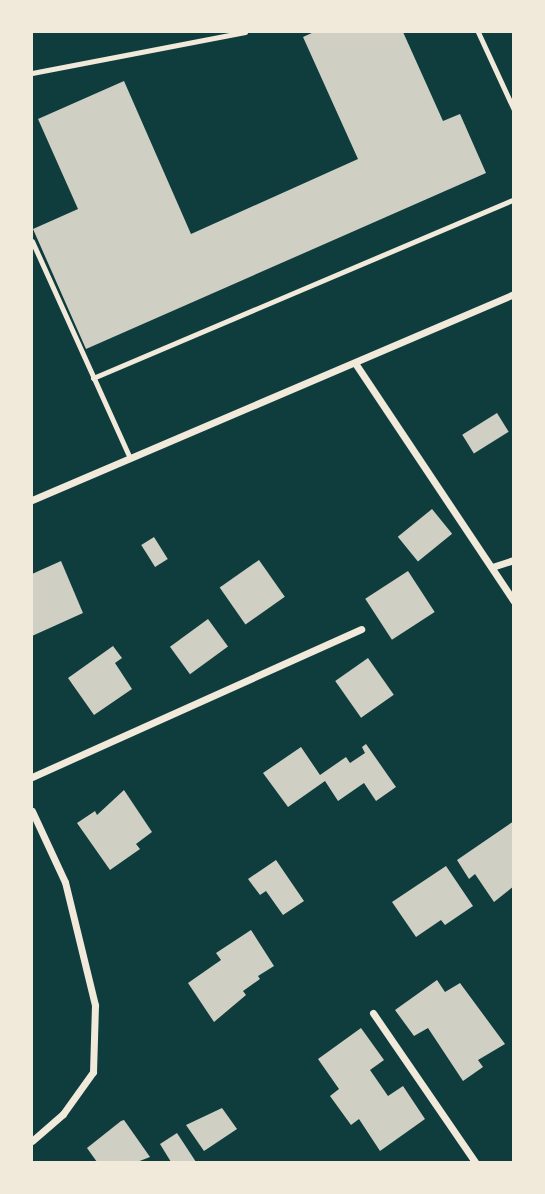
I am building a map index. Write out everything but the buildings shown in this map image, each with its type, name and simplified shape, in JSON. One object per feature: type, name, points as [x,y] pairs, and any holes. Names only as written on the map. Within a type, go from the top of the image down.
[{"type":"street","points":[[32,500],[513,293]]},
{"type":"street","points":[[355,363],[513,601]]},
{"type":"street","points":[[492,567],[513,560]]},
{"type":"street","points":[[32,776],[361,629]]},
{"type":"street","points":[[32,811],[65,882],[95,1005],[93,1072],[63,1114],[32,1141]]},
{"type":"street","points":[[373,1013],[475,1163]]},
{"type":"lane","points":[[32,73],[245,32]]},
{"type":"lane","points":[[478,32],[513,110]]},
{"type":"lane","points":[[93,378],[513,198]]},
{"type":"lane","points":[[32,242],[130,458]]}]
